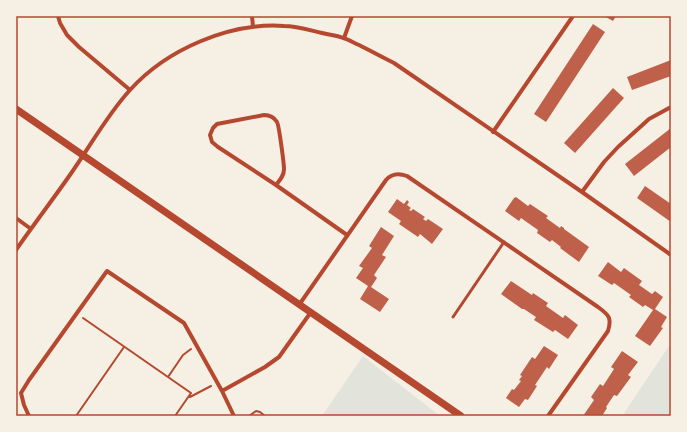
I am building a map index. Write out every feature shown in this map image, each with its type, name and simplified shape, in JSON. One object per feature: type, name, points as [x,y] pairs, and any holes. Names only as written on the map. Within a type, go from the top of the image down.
[{"type":"street","points":[[58,16],[67,35],[130,90]]},
{"type":"street","points":[[252,16],[253,27]]},
{"type":"street","points":[[344,38],[352,16]]},
{"type":"street","points":[[493,132],[573,16]]},
{"type":"street","points":[[16,250],[115,109],[142,78],[172,56],[189,46],[223,33],[253,27],[283,26],[303,28],[344,38],[374,52],[394,64],[582,192],[671,255]]},
{"type":"street","points":[[582,192],[604,162],[618,147],[649,119],[671,107]]},
{"type":"street","points":[[16,109],[460,416]]},
{"type":"street","points":[[276,185],[282,177],[284,168],[277,122],[270,115],[217,124],[213,128],[210,135],[212,142],[218,147],[276,185],[347,236]]},
{"type":"street","points":[[299,305],[386,180],[390,176],[400,174],[407,176],[609,316],[610,324],[608,331],[548,416]]},
{"type":"street","points":[[16,218],[31,228]]},
{"type":"street","points":[[30,416],[24,405],[21,393],[107,271],[184,323],[222,391],[234,416]]},
{"type":"street","points":[[222,391],[265,367],[279,357],[311,312]]},
{"type":"lane","points":[[453,317],[504,242]]},
{"type":"path","points":[[77,314],[191,393],[176,416]]},
{"type":"path","points":[[76,416],[124,346]]},
{"type":"path","points":[[168,377],[182,355],[197,346]]},
{"type":"path","points":[[189,397],[217,383]]},
{"type":"path","points":[[249,416],[256,412],[260,412],[265,416]]},
{"type":"shaded area","points":[[671,343],[671,416],[622,416]]},
{"type":"shaded area","points":[[363,356],[440,416],[322,416]]},
{"type":"building","points":[[604,16],[616,16],[613,21]]},
{"type":"building","points":[[593,24],[605,32],[546,122],[534,114]]},
{"type":"building","points":[[671,60],[671,76],[632,90],[627,77]]},
{"type":"building","points":[[613,88],[624,98],[575,153],[564,143]]},
{"type":"building","points":[[671,128],[671,147],[634,176],[625,164]]},
{"type":"building","points":[[645,186],[671,204],[671,222],[637,198]]},
{"type":"building","points":[[516,197],[528,206],[530,204],[548,216],[546,218],[560,228],[561,226],[564,228],[589,247],[579,262],[552,240],[550,242],[537,233],[538,230],[521,218],[519,221],[505,211]]},
{"type":"building","points":[[397,199],[404,204],[407,200],[409,202],[407,205],[411,208],[409,210],[411,211],[413,209],[425,217],[423,219],[426,221],[428,219],[443,229],[432,244],[420,234],[418,237],[399,224],[401,221],[388,212]]},
{"type":"building","points":[[381,227],[394,236],[382,255],[386,257],[374,275],[377,278],[371,287],[389,299],[380,312],[360,299],[368,286],[356,278],[363,268],[359,266],[372,248],[369,246]]},
{"type":"building","points":[[608,262],[621,272],[624,268],[642,281],[639,285],[652,294],[655,291],[663,297],[655,309],[667,317],[661,327],[663,328],[650,346],[635,336],[653,310],[645,305],[643,307],[629,297],[631,295],[614,283],[612,285],[598,276]]},
{"type":"building","points":[[511,281],[532,295],[533,293],[548,303],[546,306],[563,318],[565,315],[578,325],[568,339],[555,330],[553,332],[534,320],[536,317],[501,294]]},
{"type":"building","points":[[544,346],[558,355],[549,369],[547,367],[535,385],[537,386],[528,400],[525,399],[519,407],[506,398],[512,389],[514,390],[521,381],[519,380],[522,376],[520,375],[532,357],[535,359]]},
{"type":"building","points":[[622,351],[638,362],[628,375],[631,377],[617,396],[614,395],[602,416],[583,416],[594,400],[591,397],[600,384],[603,386],[614,369],[611,367]]}]
